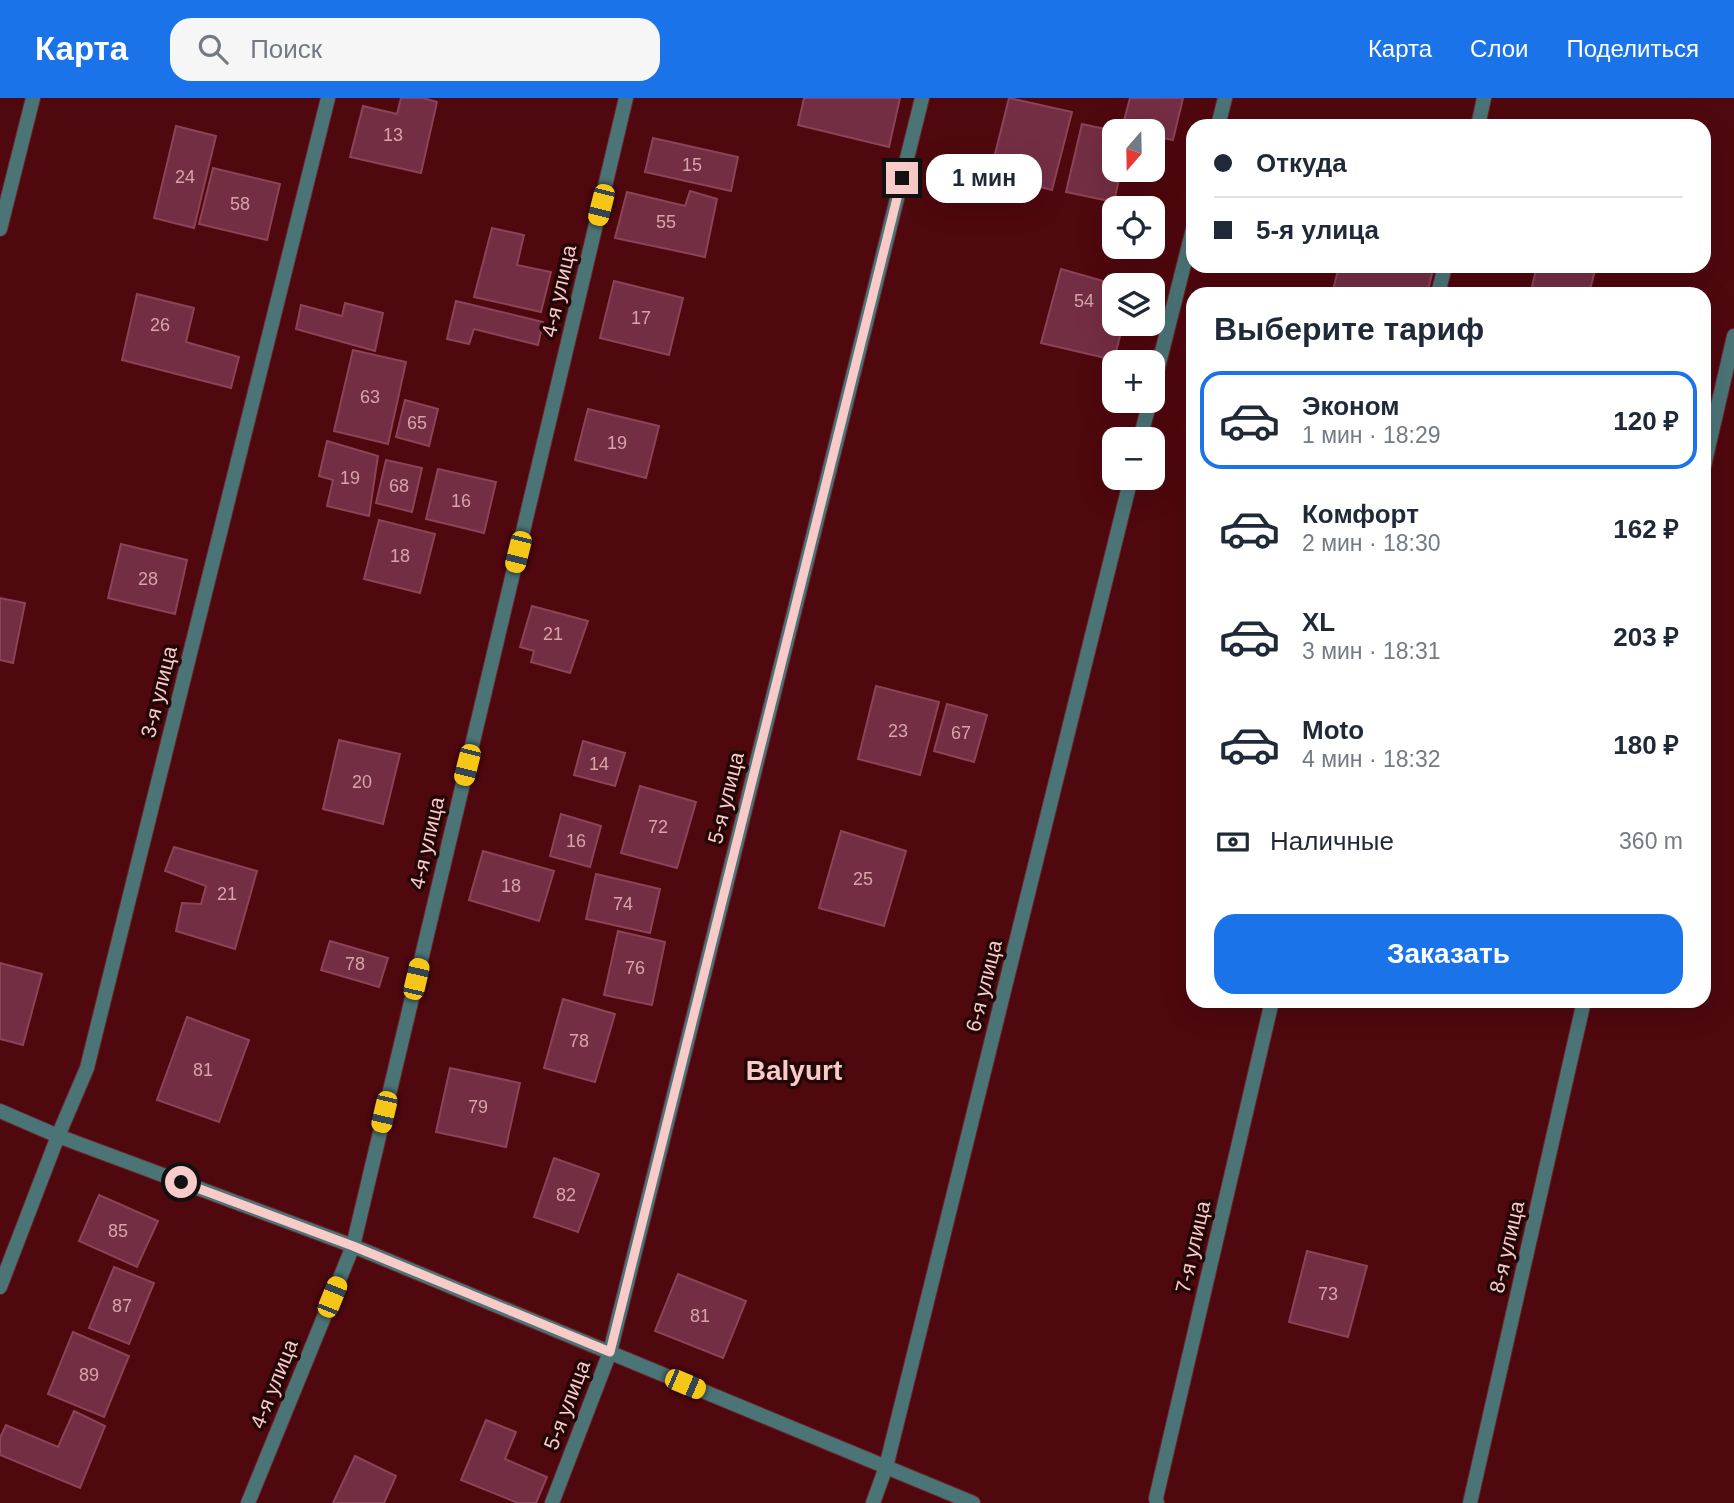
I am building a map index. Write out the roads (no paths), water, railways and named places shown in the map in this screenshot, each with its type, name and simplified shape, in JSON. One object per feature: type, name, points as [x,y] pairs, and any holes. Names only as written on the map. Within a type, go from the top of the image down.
[{"type":"street","points":[[0,229],[33,98]]},
{"type":"street","name":"3-я улица","points":[[0,1287],[87,1068],[328,98]]},
{"type":"street","name":"4-я улица","points":[[248,1503],[353,1246],[626,98]]},
{"type":"street","name":"5-я улица","points":[[552,1503],[610,1352],[922,98]]},
{"type":"street","points":[[1220,119],[1225,98]]},
{"type":"street","points":[[1480,119],[1484,98]]},
{"type":"street","points":[[1162,350],[1186,257]]},
{"type":"street","points":[[1711,436],[1734,336]]},
{"type":"street","name":"6-я улица","points":[[873,1503],[887,1467],[1128,490]]},
{"type":"street","name":"7-я улица","points":[[1157,1503],[1270,1008]]},
{"type":"street","name":"8-я улица","points":[[1470,1503],[1582,1008]]},
{"type":"street","points":[[0,1111],[58,1136],[353,1246],[973,1503]]},
{"type":"district","name":"Balyurt","points":[[794,1070]]}]
